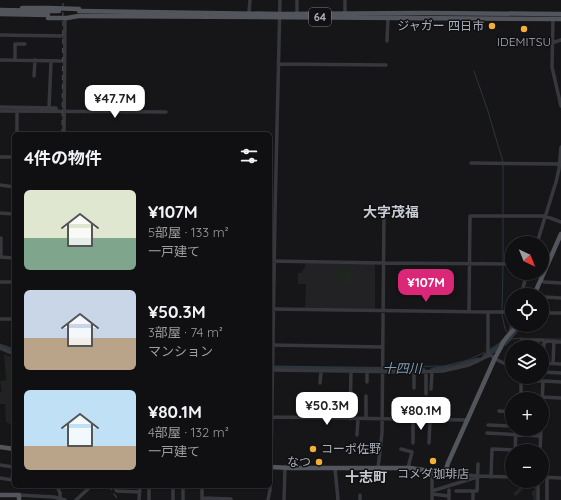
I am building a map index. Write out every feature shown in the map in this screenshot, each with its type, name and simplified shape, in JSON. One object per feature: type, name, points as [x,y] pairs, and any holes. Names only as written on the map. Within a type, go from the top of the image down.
[{"type":"main road","name":"64","points":[[0,9],[7,12],[48,13],[249,13],[280,15],[345,13],[561,14]]},
{"type":"main road","points":[[0,9],[48,13]]},
{"type":"main road","name":"64","points":[[0,15],[7,12]]},
{"type":"main road","name":"64","points":[[79,12],[561,18]]},
{"type":"main road","points":[[0,15],[48,13]]},
{"type":"main road","points":[[549,259],[560,238]]},
{"type":"main road","points":[[538,288],[542,281]]},
{"type":"main road","points":[[272,467],[408,468],[445,472],[501,345],[512,332]]},
{"type":"main road","points":[[0,447],[12,449]]},
{"type":"main road","points":[[0,495],[19,498]]},
{"type":"street","points":[[249,13],[250,0]]},
{"type":"street","points":[[280,0],[272,261],[272,309],[505,312]]},
{"type":"street","points":[[297,0],[297,14]]},
{"type":"street","points":[[345,0],[345,13]]},
{"type":"street","points":[[387,41],[388,17]]},
{"type":"street","points":[[553,19],[552,67],[559,91],[561,106]]},
{"type":"street","points":[[64,132],[65,21]]},
{"type":"street","points":[[0,35],[65,36]]},
{"type":"street","points":[[552,43],[561,40]]},
{"type":"street","points":[[15,60],[15,44],[25,44]]},
{"type":"street","points":[[0,60],[63,61]]},
{"type":"street","points":[[34,76],[35,60]]},
{"type":"street","points":[[49,108],[51,60]]},
{"type":"street","points":[[278,64],[386,65]]},
{"type":"street","points":[[0,107],[56,108],[56,110]]},
{"type":"street","points":[[0,111],[56,110],[166,112]]},
{"type":"street","points":[[17,111],[17,132]]},
{"type":"street","points":[[539,236],[556,182],[560,164],[561,147]]},
{"type":"street","points":[[0,156],[12,157]]},
{"type":"street","points":[[471,163],[560,164]]},
{"type":"street","points":[[556,182],[561,184]]},
{"type":"street","points":[[0,185],[12,187]]},
{"type":"street","points":[[0,213],[12,214]]},
{"type":"street","points":[[378,468],[382,442],[384,214]]},
{"type":"street","points":[[469,312],[470,216],[545,216],[561,222]]},
{"type":"street","points":[[1,238],[0,257],[12,258]]},
{"type":"street","points":[[272,261],[505,264]]},
{"type":"street","points":[[542,281],[561,283]]},
{"type":"street","points":[[0,282],[12,282]]},
{"type":"street","points":[[549,297],[561,298]]},
{"type":"street","points":[[488,312],[489,354]]},
{"type":"street","points":[[549,313],[561,313]]},
{"type":"street","points":[[0,319],[12,319]]},
{"type":"street","points":[[549,341],[561,342]]},
{"type":"street","points":[[553,364],[554,341]]},
{"type":"street","points":[[272,345],[383,347]]},
{"type":"street","points":[[0,348],[12,353]]},
{"type":"street","points":[[272,355],[272,370],[382,370],[432,372],[463,367],[480,361],[489,354]]},
{"type":"street","points":[[489,354],[505,363]]},
{"type":"street","points":[[549,364],[561,364]]},
{"type":"street","points":[[320,371],[320,383]]},
{"type":"street","points":[[350,418],[351,371]]},
{"type":"street","points":[[367,371],[367,382]]},
{"type":"street","points":[[414,372],[414,388]]},
{"type":"street","points":[[426,372],[426,394]]},
{"type":"street","points":[[431,389],[432,372]]},
{"type":"street","points":[[549,372],[561,373]]},
{"type":"street","points":[[549,381],[561,382]]},
{"type":"street","points":[[366,396],[366,418]]},
{"type":"street","points":[[549,397],[561,398]]},
{"type":"street","points":[[422,400],[422,419]]},
{"type":"street","points":[[407,403],[407,419]]},
{"type":"street","points":[[429,443],[431,420],[435,405],[445,405],[445,420]]},
{"type":"street","points":[[499,411],[505,411]]},
{"type":"street","points":[[272,417],[468,420]]},
{"type":"street","points":[[357,435],[358,418]]},
{"type":"street","points":[[413,419],[413,443]]},
{"type":"street","points":[[488,425],[505,426]]},
{"type":"street","points":[[487,433],[505,434]]},
{"type":"street","points":[[540,444],[541,436]]},
{"type":"street","points":[[401,449],[412,452],[408,468]]},
{"type":"street","points":[[491,477],[492,449],[505,450]]},
{"type":"street","points":[[456,491],[477,491],[478,464]]},
{"type":"street","points":[[0,465],[12,467]]},
{"type":"street","points":[[284,467],[284,500]]},
{"type":"street","points":[[336,468],[338,500]]},
{"type":"street","points":[[384,468],[384,480]]},
{"type":"street","points":[[432,471],[432,500]]},
{"type":"street","points":[[445,472],[478,476],[505,477]]},
{"type":"street","points":[[432,493],[478,476]]},
{"type":"street","points":[[0,478],[12,480]]},
{"type":"street","points":[[549,478],[561,478]]},
{"type":"street","points":[[58,488],[60,498]]},
{"type":"street","points":[[76,500],[88,488]]},
{"type":"street","points":[[116,488],[117,491],[140,492]]},
{"type":"street","points":[[140,488],[140,500]]},
{"type":"street","points":[[149,488],[149,500]]},
{"type":"street","points":[[173,500],[174,488]]},
{"type":"street","points":[[183,488],[183,500]]},
{"type":"street","points":[[202,488],[202,499],[231,498],[231,500]]},
{"type":"street","points":[[268,500],[270,488]]},
{"type":"street","points":[[538,488],[538,500]]},
{"type":"street","points":[[547,488],[547,500]]},
{"type":"street","points":[[432,493],[449,498],[449,490]]},
{"type":"street","points":[[473,491],[473,500]]},
{"type":"street","points":[[360,495],[360,500]]},
{"type":"street","points":[[441,495],[441,500]]},
{"type":"street","points":[[19,498],[60,498],[65,500]]},
{"type":"shaded area","points":[[305,263],[375,264],[375,309],[305,308],[306,284],[298,284],[298,273],[301,273],[305,267]]},
{"type":"shaded area","points":[[4,354],[12,357],[12,425],[6,422],[5,404],[0,404],[0,392],[2,391],[0,381],[6,380]]},
{"type":"green space","points":[[338,267],[352,267],[351,283],[337,283]]},
{"type":"green space","points":[[12,359],[12,393],[8,391],[6,365],[8,361]]},
{"type":"green space","points":[[519,488],[524,488],[516,496],[513,494]]},
{"type":"green space","points":[[534,488],[536,488],[536,500],[533,500],[534,497],[532,495],[532,491],[534,491]]},
{"type":"waterway","points":[[474,71],[489,114]]},
{"type":"waterway","points":[[0,109],[37,109]]},
{"type":"waterway","points":[[489,115],[503,162]]},
{"type":"waterway","points":[[503,165],[503,214]]},
{"type":"waterway","points":[[503,218],[503,263]]},
{"type":"waterway","points":[[502,311],[503,266]]},
{"type":"waterway","points":[[502,314],[505,329],[508,333]]},
{"type":"waterway","name":"十四川","points":[[485,356],[506,342],[514,332]]},
{"type":"waterway","name":"十四川","points":[[504,346],[512,339],[522,338]]},
{"type":"waterway","points":[[544,339],[561,339]]},
{"type":"waterway","name":"十四川","points":[[490,349],[502,340]]},
{"type":"waterway","name":"十四川","points":[[0,346],[12,350]]},
{"type":"waterway","name":"十四川","points":[[385,367],[444,366],[468,360],[485,352]]},
{"type":"waterway","name":"十四川","points":[[433,370],[455,367],[478,360]]},
{"type":"waterway","name":"十四川","points":[[272,368],[423,370]]},
{"type":"railway","points":[[62,132],[63,0]]},
{"type":"railway","points":[[110,488],[118,500]]},
{"type":"place","name":"ジャガー 四日市","points":[[492,26]]},
{"type":"place","name":"IDEMITSU","points":[[524,29]]},
{"type":"place","name":"コーポ佐野","points":[[313,449]]},
{"type":"place","name":"コメダ珈琲店","points":[[433,461]]},
{"type":"place","name":"なつ","points":[[319,462]]},
{"type":"district","name":"大字茂福","points":[[391,212]]},
{"type":"district","name":"十志町","points":[[366,477]]}]
